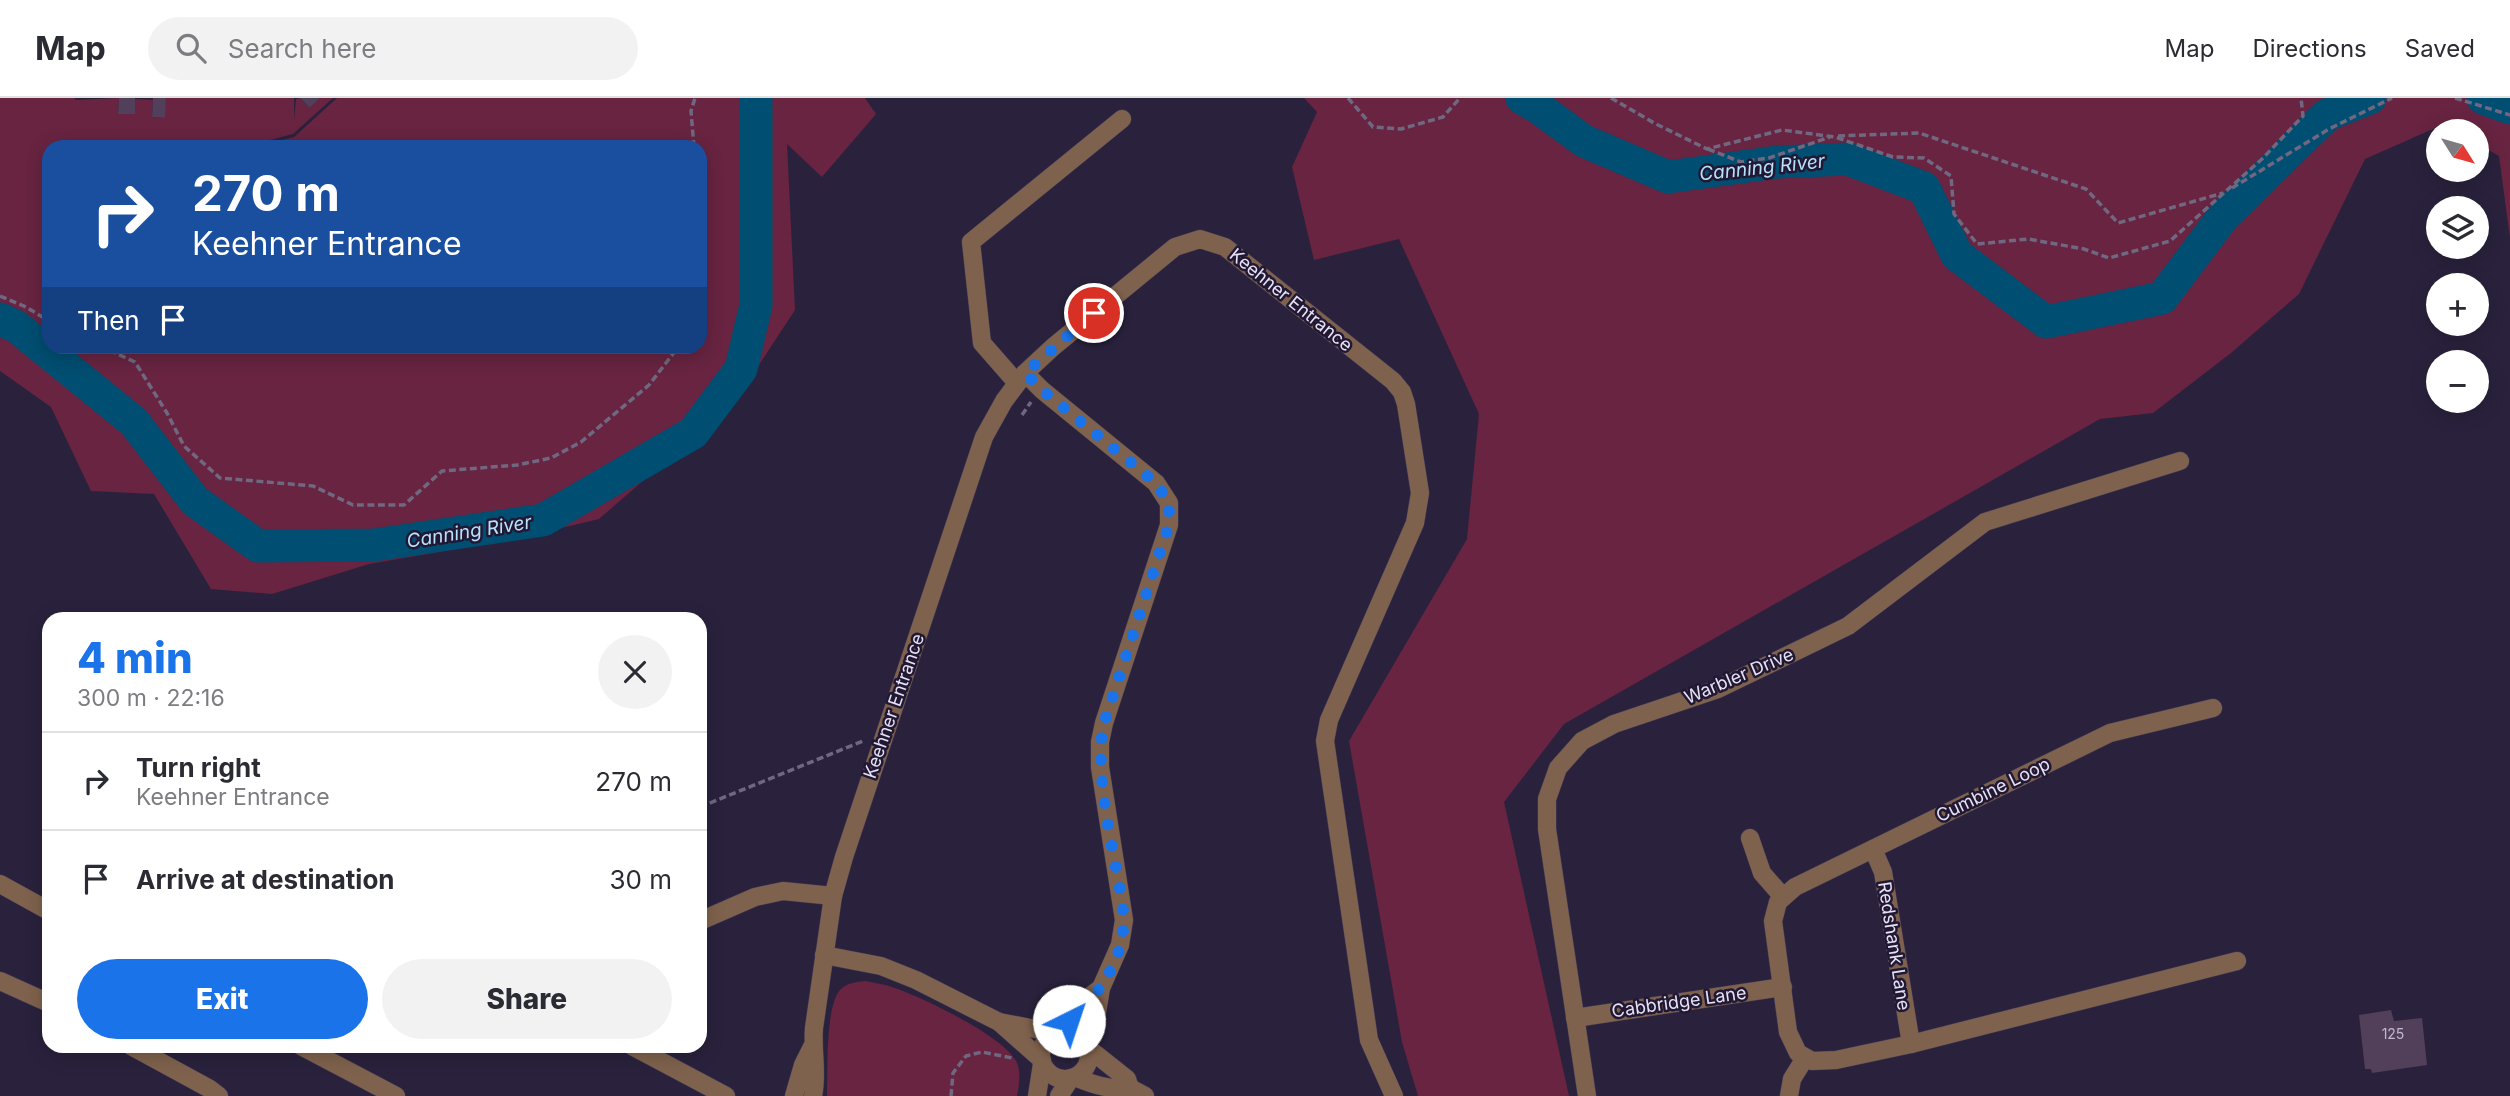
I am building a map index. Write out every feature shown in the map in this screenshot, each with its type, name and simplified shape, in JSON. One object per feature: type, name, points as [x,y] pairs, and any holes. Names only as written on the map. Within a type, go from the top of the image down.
[{"type":"street","points":[[1059,1096],[1073,1078],[1086,1068],[1089,1056],[1087,1047],[1094,1031],[1101,988],[1117,958],[1124,920],[1100,767],[1100,742],[1169,525],[1169,503],[1156,483],[1042,390],[1021,378],[982,343],[971,242],[1122,119]]},
{"type":"street","name":"Keehner Entrance","points":[[813,1096],[817,1073],[812,1047],[833,896],[977,454],[993,418],[1021,378],[1053,347],[1175,247],[1200,239],[1225,247],[1393,381],[1406,404],[1420,493],[1415,523],[1329,720],[1325,741],[1369,1040],[1394,1096]]},
{"type":"street","name":"Warbler Drive","points":[[1587,1096],[1547,830],[1547,799],[1558,768],[1582,741],[1614,724],[1718,689],[1848,626],[1985,522],[2180,461]]},
{"type":"street","name":"Cumbine Loop","points":[[1783,897],[1794,887],[2110,733],[2213,708]]},
{"type":"street","points":[[1750,838],[1762,873],[1783,897],[1776,908],[1773,921],[1788,1032],[1794,1047],[1805,1058],[1820,1062],[1911,1044],[2237,961]]},
{"type":"street","name":"Redshank Lane","points":[[1873,849],[1883,872],[1911,1044]]},
{"type":"street","points":[[0,884],[42,907]]},
{"type":"street","points":[[707,918],[755,897],[783,891],[833,896]]},
{"type":"street","points":[[824,955],[881,967],[916,980],[999,1022],[1042,1062],[1053,1077],[1073,1078],[1138,1092]]},
{"type":"street","points":[[0,981],[42,1000]]},
{"type":"street","points":[[1037,1096],[1044,1044],[1101,988]]},
{"type":"street","name":"Cabbridge Lane","points":[[1575,1017],[1783,988]]},
{"type":"street","points":[[999,1022],[1078,1035],[1087,1047],[1127,1079],[1138,1092]]},
{"type":"street","name":"Keehner Entrance","points":[[794,1096],[803,1065],[812,1047]]},
{"type":"street","points":[[144,1053],[219,1096]]},
{"type":"street","points":[[314,1053],[391,1095]]},
{"type":"street","points":[[645,1053],[726,1096]]},
{"type":"street","points":[[1789,1096],[1792,1079],[1805,1058]]},
{"type":"path","points":[[693,140],[691,111],[695,98]]},
{"type":"path","points":[[1348,98],[1373,127],[1401,129],[1443,117],[1460,98]]},
{"type":"path","points":[[1612,98],[1654,123],[1741,162],[1769,158],[1832,136],[1893,157],[1924,158],[1951,176],[1954,214],[1978,244],[2028,239],[2084,249],[2109,258],[2170,241],[2262,159],[2303,116],[2301,98]]},
{"type":"path","points":[[1707,149],[1782,130],[1832,136],[1919,133],[2086,189],[2118,223],[2223,193],[2329,129],[2392,98]]},
{"type":"path","points":[[2455,98],[2481,104],[2510,116]]},
{"type":"path","points":[[0,296],[42,317]]},
{"type":"path","points":[[118,354],[135,362],[184,446],[220,478],[313,486],[353,505],[404,505],[442,471],[540,460],[581,442],[649,385],[673,354]]},
{"type":"path","points":[[1021,415],[1032,401]]},
{"type":"path","points":[[707,804],[856,743],[870,742]]},
{"type":"path","points":[[951,1096],[953,1073],[966,1056],[982,1052],[1019,1059]]},
{"type":"shaded area","points":[[0,98],[119,98],[118,113],[134,114],[135,99],[153,100],[152,117],[164,118],[166,98],[294,98],[294,120],[296,99],[300,98],[310,108],[320,98],[333,98],[293,134],[270,140],[42,140],[42,354],[707,354],[707,140],[282,140],[294,137],[337,98],[865,98],[876,114],[822,177],[787,144],[795,310],[736,400],[599,519],[515,539],[369,564],[272,594],[211,589],[154,494],[91,491],[51,407],[0,371]]},
{"type":"shaded area","points":[[1304,98],[2510,98],[2510,238],[2499,156],[2489,150],[2489,119],[2426,119],[2426,132],[2365,159],[2299,294],[2231,353],[2153,413],[2100,419],[1564,724],[1504,802],[1569,1096],[1418,1096],[1402,1042],[1349,741],[1467,539],[1479,414],[1399,239],[1314,260],[1292,167],[1317,112]]},
{"type":"shaded area","points":[[865,981],[889,986],[922,999],[997,1041],[1017,1063],[1017,1096],[827,1096],[830,1025],[835,998],[846,986]]},
{"type":"building","points":[[119,98],[135,98],[135,114],[118,114]]},
{"type":"building","points":[[153,98],[166,98],[165,118],[152,117]]},
{"type":"building","points":[[300,98],[320,98],[310,108]]},
{"type":"building","points":[[2391,1010],[2394,1021],[2422,1018],[2427,1065],[2372,1073],[2371,1069],[2365,1069],[2359,1015]]},
{"type":"waterway","name":"Canning River","points":[[50,354],[134,422],[195,501],[258,546],[374,545],[543,520],[693,433],[741,369],[756,305],[756,98]]},
{"type":"waterway","name":"Canning River","points":[[1522,98],[1584,141],[1668,177],[1777,162],[1848,159],[1924,188],[1957,255],[2046,322],[2162,298],[2223,217],[2327,115],[2370,98]]},
{"type":"waterway","name":"Canning River","points":[[2483,98],[2510,108]]},
{"type":"waterway","name":"Canning River","points":[[0,319],[17,327],[42,347]]},
{"type":"route","points":[[1069,1021],[1089,997],[1101,988],[1121,945],[1123,908],[1100,767],[1100,742],[1169,525],[1169,503],[1156,483],[1025,373],[1094,313]]}]
